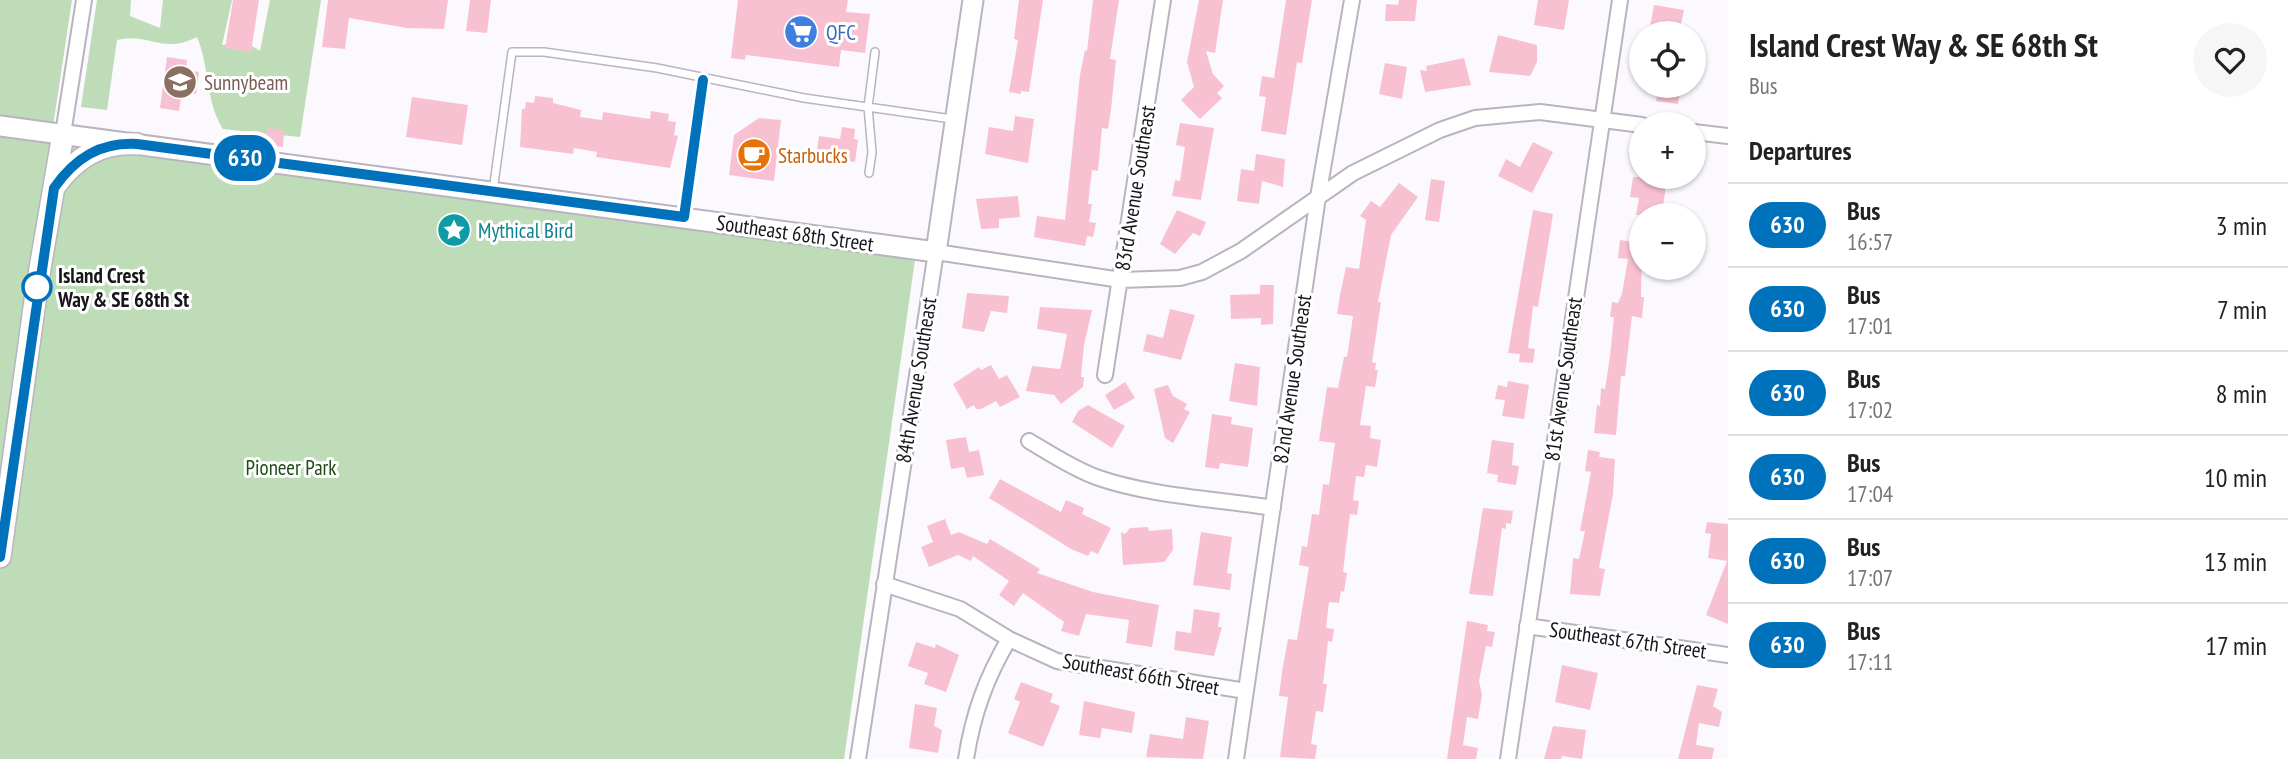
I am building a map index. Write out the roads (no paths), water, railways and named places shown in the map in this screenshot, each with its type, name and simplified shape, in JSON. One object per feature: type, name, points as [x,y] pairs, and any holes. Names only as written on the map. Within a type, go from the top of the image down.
[{"type":"main road","points":[[0,557],[63,134]]},
{"type":"main road","points":[[54,188],[71,165],[95,149],[116,144],[137,144]]},
{"type":"street","points":[[63,134],[84,0]]},
{"type":"street","name":"84th Avenue Southeast","points":[[858,759],[973,0]]},
{"type":"street","name":"83rd Avenue Southeast","points":[[1105,375],[1163,0]]},
{"type":"street","name":"82nd Avenue Southeast","points":[[1236,759],[1318,197],[1352,0]]},
{"type":"street","name":"81st Avenue Southeast","points":[[1507,759],[1620,0]]},
{"type":"street","name":"Southeast 68th Street","points":[[0,126],[684,217],[1121,280],[1163,281],[1202,272],[1241,251],[1353,173],[1411,143],[1475,118],[1540,112],[1629,123]]},
{"type":"street","points":[[1706,133],[1728,136]]},
{"type":"street","points":[[1029,441],[1069,465],[1098,478],[1132,486],[1273,508]]},
{"type":"street","name":"Southeast 66th Street","points":[[884,584],[960,609],[1040,655],[1077,666],[1246,691]]},
{"type":"street","name":"Southeast 67th Street","points":[[1527,626],[1728,655]]},
{"type":"street","points":[[966,759],[977,703],[990,672],[1009,639]]},
{"type":"lane","points":[[493,192],[512,52],[544,52],[657,68],[703,80],[956,119]]},
{"type":"lane","points":[[869,173],[872,152],[868,107],[875,52]]},
{"type":"lane","points":[[684,217],[703,80]]},
{"type":"place","name":"QFC","points":[[801,32]]},
{"type":"place","name":"Sunnybeam","points":[[180,82]]},
{"type":"place","name":"Starbucks","points":[[754,155]]},
{"type":"place","name":"Mythical Bird","points":[[454,230]]},
{"type":"place","name":"Island Crest Way & SE 68th St","points":[[37,287]]},
{"type":"park label","name":"Pioneer Park","points":[[291,467]]}]
